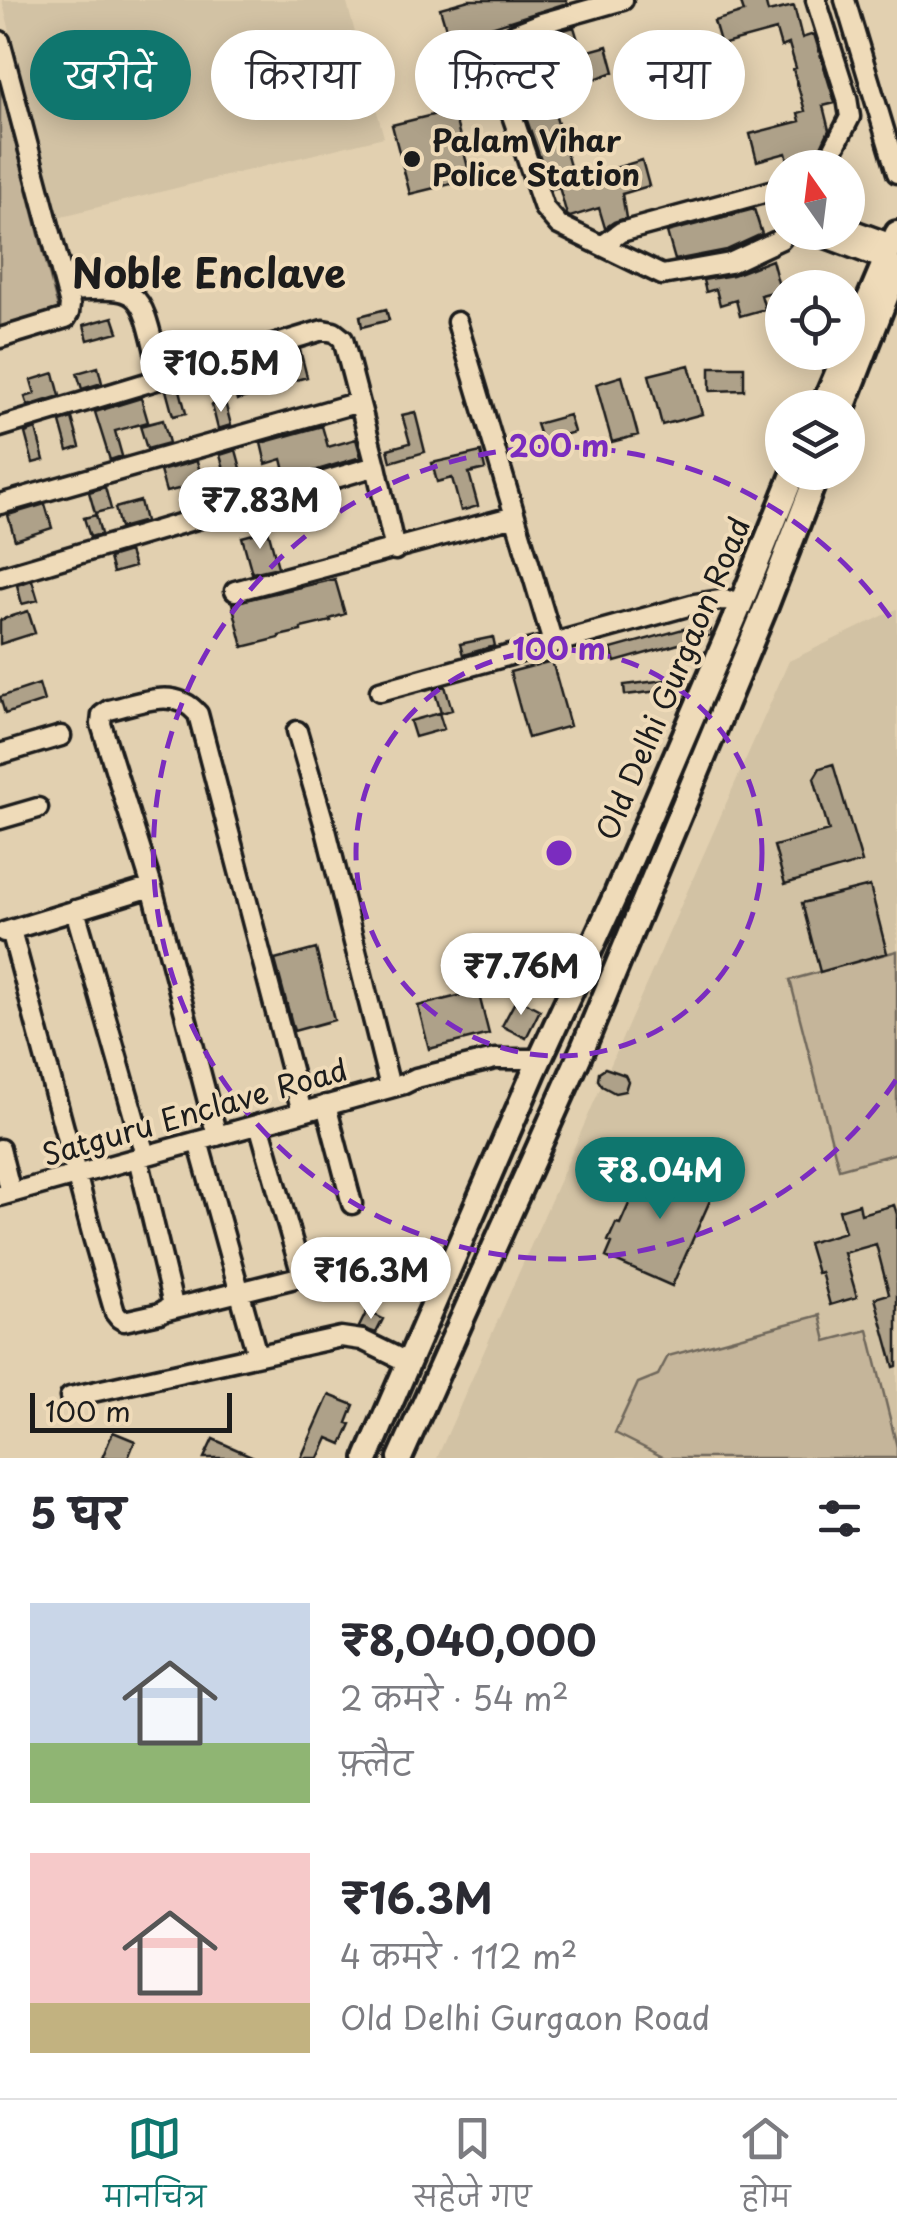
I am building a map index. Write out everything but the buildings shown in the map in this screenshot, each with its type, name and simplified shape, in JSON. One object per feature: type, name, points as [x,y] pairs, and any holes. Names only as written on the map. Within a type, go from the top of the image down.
[{"type":"main road","points":[[865,310],[893,252]]},
{"type":"main road","points":[[849,390],[893,252]]},
{"type":"main road","name":"Old Delhi Gurgaon Road","points":[[366,1458],[616,894],[787,490]]},
{"type":"main road","name":"Old Delhi Gurgaon Road","points":[[400,1458],[571,1075],[811,490]]},
{"type":"main road","points":[[759,558],[782,566]]},
{"type":"street","points":[[622,0],[542,23],[502,42],[498,58],[504,92],[544,208],[560,225],[662,275],[730,263],[765,247]]},
{"type":"street","points":[[816,0],[850,118],[833,150]]},
{"type":"street","points":[[845,0],[897,173]]},
{"type":"street","points":[[0,41],[70,305],[66,318],[0,338]]},
{"type":"street","points":[[602,245],[621,232],[765,193]]},
{"type":"street","points":[[865,237],[893,252]]},
{"type":"street","points":[[865,245],[893,252]]},
{"type":"street","points":[[67,291],[123,290],[133,296],[145,314],[156,356]]},
{"type":"street","points":[[458,322],[554,642]]},
{"type":"street","points":[[0,428],[323,330],[334,332],[344,339],[394,550]]},
{"type":"street","points":[[0,504],[359,402]]},
{"type":"street","points":[[0,577],[376,466]]},
{"type":"street","points":[[236,591],[516,516]]},
{"type":"street","points":[[380,691],[707,601],[742,601]]},
{"type":"street","points":[[218,1136],[152,887],[100,719],[109,710],[173,697],[198,714],[302,1112]]},
{"type":"street","points":[[297,731],[397,1085]]},
{"type":"street","points":[[0,754],[62,736]]},
{"type":"street","points":[[0,819],[38,808]]},
{"type":"street","points":[[152,887],[6,931],[119,1318],[131,1320],[298,1277],[301,1272],[259,1124]]},
{"type":"street","points":[[75,910],[141,1156],[172,1298],[173,1305],[167,1310]]},
{"type":"street","name":"Satguru Enclave Road","points":[[6,1194],[397,1085],[416,1085],[506,1065],[537,1065],[571,1075]]},
{"type":"street","points":[[326,1106],[352,1204]]},
{"type":"street","points":[[198,1141],[257,1355]]},
{"type":"street","points":[[0,1149],[6,1194]]},
{"type":"street","points":[[70,1397],[341,1337],[362,1340],[408,1362]]},
{"type":"shaded area","points":[[2,0],[346,0],[354,30],[211,30],[211,120],[379,120],[384,137],[58,217],[33,120],[191,120],[191,30],[30,30],[30,108]]},
{"type":"shaded area","points":[[0,83],[60,316],[0,334]]},
{"type":"shaded area","points":[[897,609],[897,1458],[437,1458],[789,661]]},
{"type":"shaded area","points":[[897,951],[897,1153],[839,1169],[790,980]]},
{"type":"shaded area","points":[[820,1315],[826,1341],[868,1330],[897,1458],[665,1458],[615,1433],[638,1383],[658,1375],[668,1356]]},
{"type":"place","name":"Palam Vihar Police Station","points":[[412,159]]},
{"type":"district","name":"Noble Enclave","points":[[209,274]]}]
